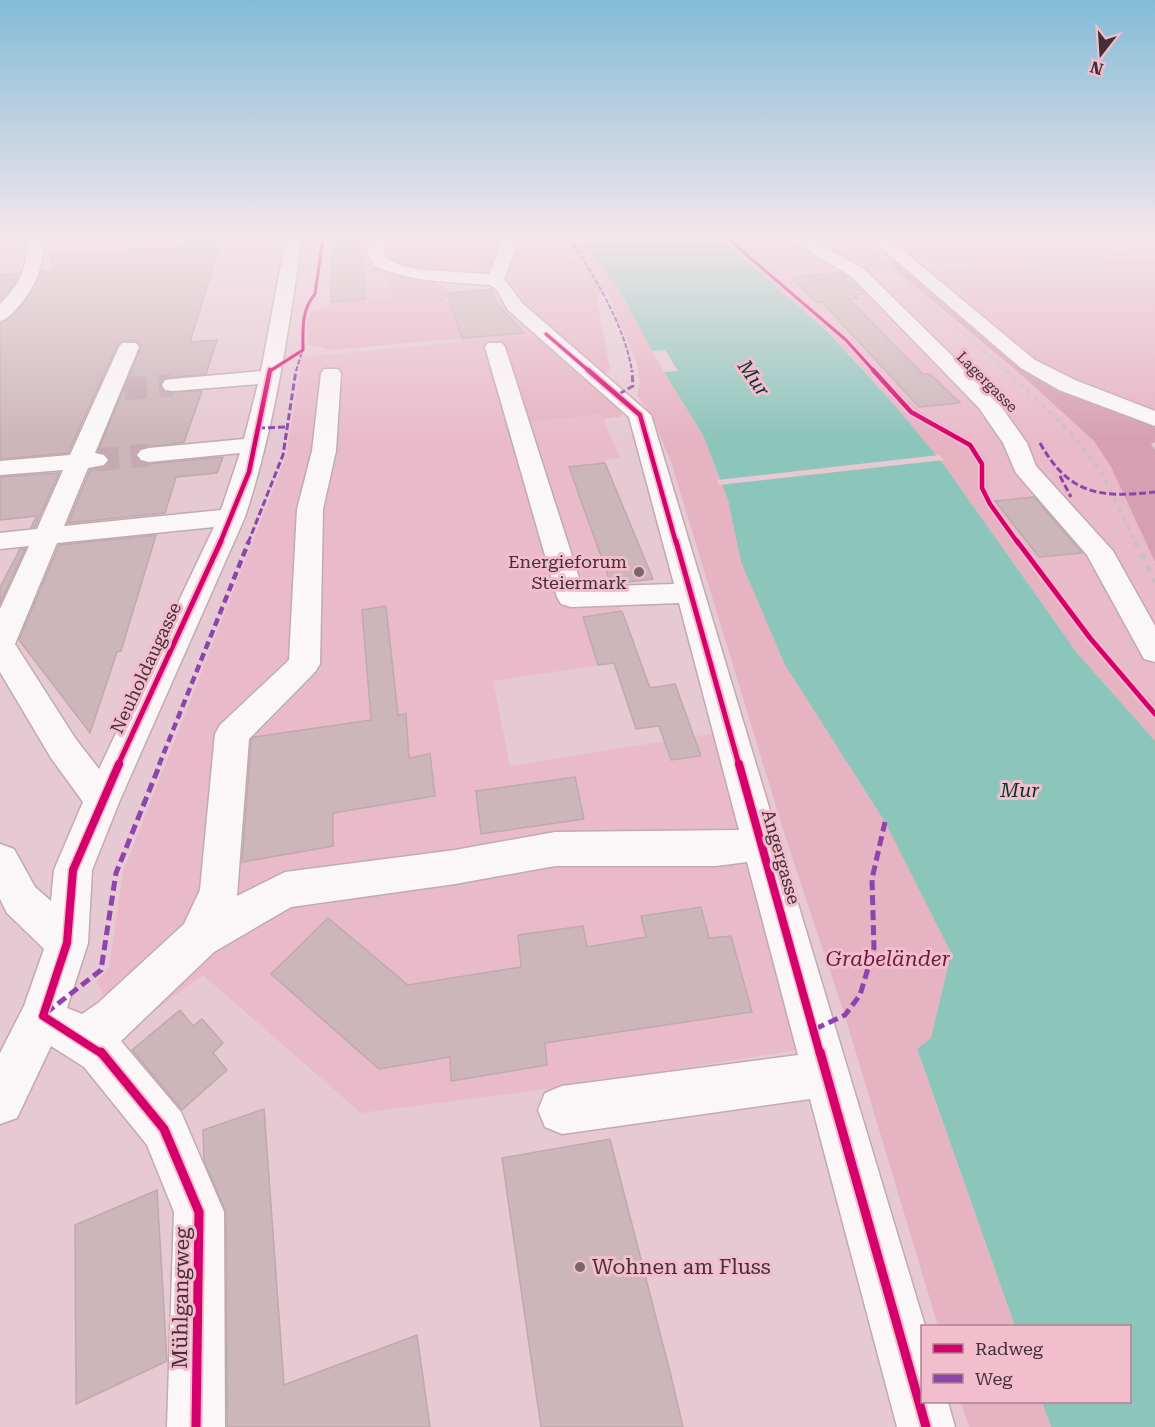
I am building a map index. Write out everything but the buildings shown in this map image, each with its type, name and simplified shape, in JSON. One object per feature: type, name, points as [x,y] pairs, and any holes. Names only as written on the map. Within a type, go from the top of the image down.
[{"type":"street","name":"Neuholdaugasse","points":[[0,1101],[62,1028],[73,870],[102,800],[232,518],[249,472],[283,305]]},
{"type":"street","name":"Angergasse","points":[[518,305],[640,415],[926,1427]]},
{"type":"street","points":[[894,305],[927,333],[987,402],[1015,443],[1025,468],[1100,551]]},
{"type":"street","name":"Lagergasse","points":[[901,305],[927,333],[1023,418],[1040,442]]},
{"type":"street","points":[[957,305],[1028,364],[1067,385],[1155,419]]},
{"type":"street","points":[[102,800],[63,748],[0,645],[48,536],[88,461],[129,347]]},
{"type":"street","points":[[495,347],[571,597],[691,593]]},
{"type":"street","points":[[199,938],[220,890],[232,734],[304,664],[310,509],[324,451],[332,373]]},
{"type":"street","points":[[173,385],[268,377]]},
{"type":"street","points":[[149,455],[254,445]]},
{"type":"street","points":[[0,468],[88,461]]},
{"type":"street","points":[[1071,497],[1132,613],[1155,651]]},
{"type":"street","points":[[0,541],[232,518]]},
{"type":"street","points":[[62,1028],[114,1019],[199,938],[285,890],[455,867],[555,849],[716,849],[762,844]]},
{"type":"street","points":[[0,861],[21,900],[67,943]]},
{"type":"street","name":"Mühlgangweg","points":[[62,1028],[100,1051],[164,1129],[199,1212],[196,1427]]},
{"type":"street","points":[[562,1110],[828,1074]]},
{"type":"shaded area","points":[[491,305],[517,305],[543,331],[535,336],[500,339],[601,414],[620,458],[604,460],[653,579],[612,585],[639,659],[493,681],[510,766],[723,732],[797,1050],[569,1086],[361,1113],[203,975],[125,1032],[114,1019],[97,981],[109,968],[123,872],[286,457],[302,357],[461,342],[459,331]]},
{"type":"shaded area","points":[[808,305],[937,305],[1016,370],[1094,441],[1111,467],[1155,562],[1155,702],[1118,668],[991,499],[986,459],[971,440],[921,412]]},
{"type":"shaded area","points":[[937,305],[950,305],[1018,361],[1155,423],[1155,442],[1151,444],[1155,450],[1155,562],[1111,467],[1094,441],[1016,370]]},
{"type":"green space","points":[[331,305],[452,305],[463,330],[459,331],[461,338],[330,350],[308,344],[307,320],[311,312]]},
{"type":"green space","points":[[520,305],[598,305],[610,369],[605,374]]},
{"type":"green space","name":"Grabeländer","points":[[612,305],[627,305],[664,372],[703,435],[728,500],[741,562],[785,665],[885,822],[951,953],[931,1038],[917,1050],[1015,1325],[938,1325],[845,1016],[786,839],[671,462],[651,414],[637,395],[639,382],[635,357]]},
{"type":"green space","points":[[797,305],[808,305],[921,412],[971,440],[986,459],[991,499],[1118,668],[1155,702],[1155,741],[1077,653],[944,465],[829,332]]},
{"type":"green space","points":[[962,305],[1155,305],[1155,417],[1032,362]]},
{"type":"green space","points":[[535,336],[616,405],[623,416],[603,419],[600,414],[526,422],[500,339]]},
{"type":"green space","points":[[961,1403],[1042,1403],[1051,1427],[969,1427]]},
{"type":"water","name":"Mur","points":[[627,305],[796,305],[829,333],[897,408],[944,465],[1077,653],[1155,741],[1155,1427],[1051,1427],[1042,1403],[1131,1403],[1131,1325],[1015,1325],[917,1049],[931,1038],[951,953],[885,822],[785,665],[741,562],[728,500],[703,435],[664,372],[678,371],[665,350],[652,351]]},
{"type":"pier","points":[[939,455],[944,460],[719,485],[717,480]]},
{"type":"tunnel","points":[[124,389],[173,385]]},
{"type":"tunnel","points":[[96,460],[149,455]]},
{"type":"railway","points":[[931,305],[1007,371]]},
{"type":"railway","points":[[1005,370],[1069,431],[1100,470],[1136,543]]},
{"type":"railway","points":[[1135,541],[1155,582]]},
{"type":"marked path","points":[[608,305],[628,351],[632,370],[633,386],[619,394]]},
{"type":"marked path","points":[[46,1013],[101,970],[116,873],[283,455],[298,358],[302,352]]},
{"type":"marked path","points":[[258,428],[287,427]]},
{"type":"marked path","points":[[1040,443],[1050,461],[1061,474],[1073,484],[1087,490],[1118,495],[1155,492]]},
{"type":"marked path","points":[[1060,476],[1071,497]]},
{"type":"marked path","points":[[815,1029],[845,1015],[860,995],[874,948],[872,879],[885,822]]},
{"type":"cycle path","points":[[196,1427],[199,1212],[164,1129],[100,1051],[43,1016],[67,943],[73,870],[102,800],[232,517],[249,472],[270,370],[303,350],[303,321],[308,305]]},
{"type":"cycle path","points":[[805,305],[846,340],[911,412],[970,445],[982,464],[982,488],[990,504],[1090,638],[1155,714]]},
{"type":"cycle path","points":[[546,334],[640,415],[926,1427]]},
{"type":"place","name":"Energieforum Steiermark","points":[[639,572]]},
{"type":"place","name":"Wohnen am Fluss","points":[[580,1267]]}]
